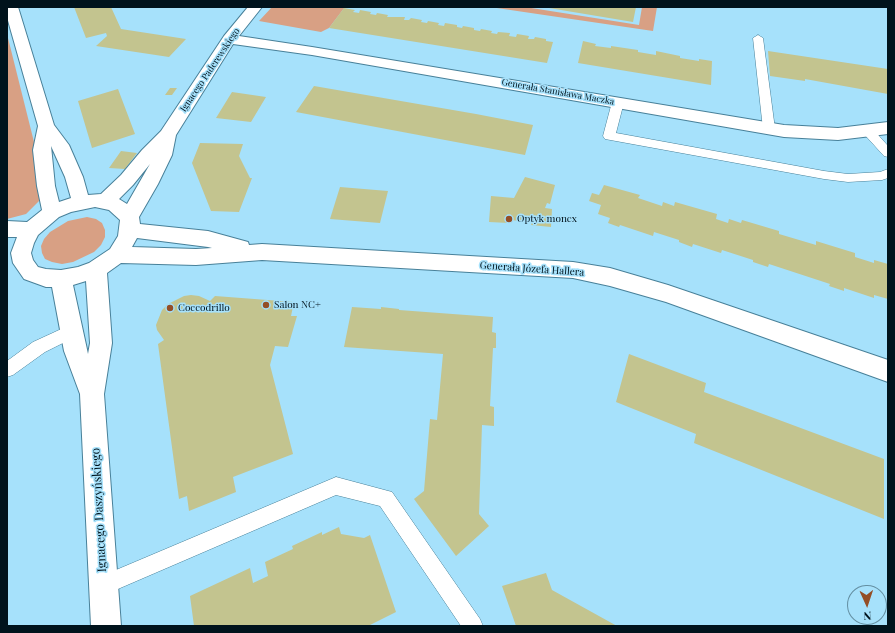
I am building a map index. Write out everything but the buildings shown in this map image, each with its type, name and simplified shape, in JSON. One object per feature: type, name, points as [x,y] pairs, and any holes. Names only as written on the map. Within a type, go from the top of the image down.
[{"type":"street","points":[[12,7],[46,126],[60,145],[74,177],[81,202]]},
{"type":"street","name":"Ignacego Paderewskiego","points":[[105,201],[127,180],[148,154],[167,135],[229,39],[255,7]]},
{"type":"street","name":"Generała Stanisława Maczka","points":[[229,39],[312,51],[618,102],[769,129],[820,134],[868,131],[888,128]]},
{"type":"street","points":[[46,126],[42,150],[46,186],[52,212]]},
{"type":"street","name":"Ignacego Paderewskiego","points":[[130,224],[163,155],[167,135]]},
{"type":"street","points":[[105,201],[116,205],[130,224],[124,246],[117,255],[96,269],[61,279],[46,278],[31,273],[15,261],[21,253],[24,242],[31,230],[52,212],[81,202],[105,201]]},
{"type":"street","name":"Generała Józefa Hallera","points":[[130,224],[208,239],[256,252]]},
{"type":"street","points":[[7,229],[31,230]]},
{"type":"street","name":"Generała Józefa Hallera","points":[[117,255],[196,257],[256,252],[573,270],[610,277],[668,294],[888,371]]},
{"type":"street","name":"Ignacego Daszyńskiego","points":[[96,269],[101,343],[92,394],[106,626]]},
{"type":"street","name":"Ignacego Daszyńskiego","points":[[61,279],[75,352],[92,394]]},
{"type":"lane","points":[[758,38],[769,129]]},
{"type":"lane","points":[[618,102],[609,136],[824,175],[848,178],[882,176],[888,173]]},
{"type":"lane","points":[[868,131],[888,153]]},
{"type":"lane","points":[[7,370],[39,347],[70,332]]},
{"type":"lane","points":[[104,585],[336,486],[386,498],[474,626]]},
{"type":"shaded area","points":[[272,7],[345,7],[329,28],[321,32],[259,21]]},
{"type":"shaded area","points":[[490,7],[525,7],[639,25],[642,7],[657,7],[653,31]]},
{"type":"shaded area","points":[[7,34],[34,142],[34,162],[39,201],[26,214],[7,219]]},
{"type":"shaded area","points":[[87,217],[96,219],[102,223],[105,230],[105,237],[101,245],[94,252],[73,262],[62,264],[45,259],[41,246],[44,239],[50,232],[68,221]]},
{"type":"place","name":"Optyk monex","points":[[509,219]]},
{"type":"place","name":"Salon NC+","points":[[266,305]]},
{"type":"place","name":"Coccodrillo","points":[[170,308]]}]
